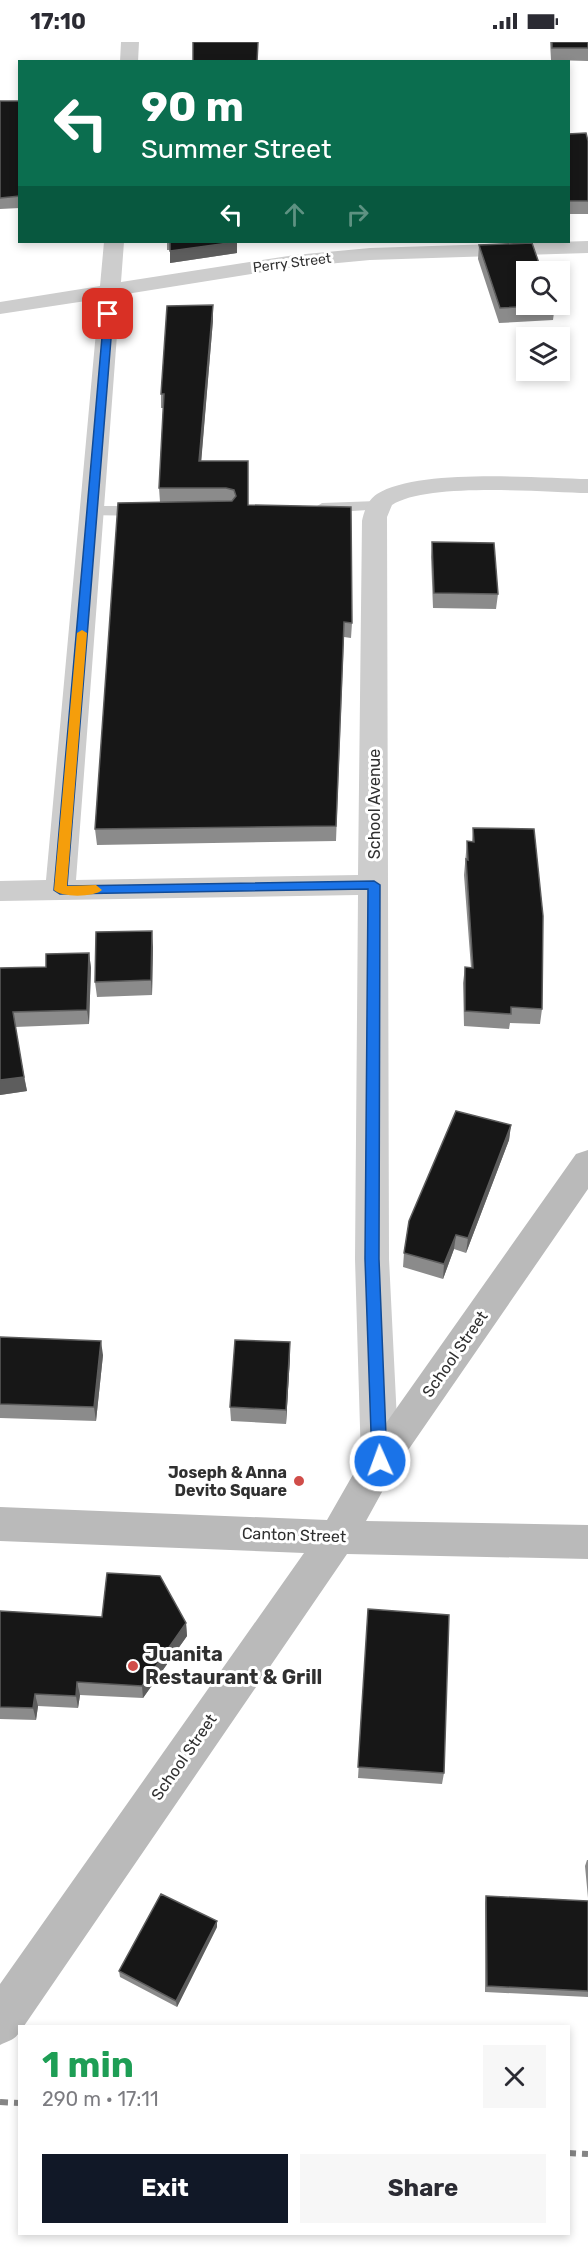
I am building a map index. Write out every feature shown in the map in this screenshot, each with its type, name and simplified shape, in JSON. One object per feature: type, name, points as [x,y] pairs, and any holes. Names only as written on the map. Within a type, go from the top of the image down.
[{"type":"street","points":[[129,60],[130,42]]},
{"type":"street","points":[[60,890],[114,243]]},
{"type":"street","name":"Perry Street","points":[[0,308],[295,261],[370,254],[588,247]]},
{"type":"street","points":[[377,506],[387,497],[444,485],[588,486]]},
{"type":"street","name":"School Avenue","points":[[377,506],[374,521],[372,1259],[380,1461]]},
{"type":"street","points":[[0,891],[374,885]]},
{"type":"street","name":"School Street","points":[[0,2022],[337,1537],[380,1461],[588,1163]]},
{"type":"street","name":"Canton Street","points":[[0,1524],[337,1537],[588,1542]]},
{"type":"lane","points":[[302,508],[377,506]]},
{"type":"lane","points":[[92,511],[159,511]]},
{"type":"building","points":[[193,42],[258,42],[257,60],[193,60]]},
{"type":"building","points":[[552,42],[588,42],[588,48],[552,48]]},
{"type":"building","points":[[0,101],[18,101],[18,196],[0,198]]},
{"type":"building","points":[[586,133],[588,201],[570,201],[570,134]]},
{"type":"building","points":[[170,243],[229,243],[170,251]]},
{"type":"building","points":[[532,243],[538,261],[516,261],[516,307],[500,308],[479,245]]},
{"type":"building","points":[[213,305],[199,461],[248,461],[248,505],[351,507],[352,623],[344,622],[336,826],[95,829],[118,503],[232,501],[236,496],[234,490],[226,488],[159,488],[164,394],[161,394],[167,306]]},
{"type":"building","points":[[432,542],[494,543],[498,594],[434,593]]},
{"type":"building","points":[[473,828],[534,829],[543,916],[542,1009],[511,1007],[511,1014],[465,1011],[465,967],[473,968],[466,859],[468,860],[467,841],[474,842]]},
{"type":"building","points":[[152,931],[151,980],[95,982],[96,932]]},
{"type":"building","points":[[89,953],[87,1010],[13,1012],[24,1077],[0,1080],[0,968],[46,967],[46,954]]},
{"type":"building","points":[[456,1111],[511,1125],[468,1238],[456,1235],[444,1264],[404,1253],[409,1221]]},
{"type":"building","points":[[0,1337],[101,1341],[94,1407],[0,1404]]},
{"type":"building","points":[[235,1340],[290,1342],[286,1410],[230,1407]]},
{"type":"building","points":[[107,1573],[160,1576],[186,1623],[142,1686],[77,1682],[76,1696],[35,1694],[33,1708],[0,1707],[0,1611],[102,1617]]},
{"type":"building","points":[[368,1609],[449,1615],[444,1773],[358,1767]]},
{"type":"building","points":[[161,1894],[217,1921],[176,2001],[119,1971]]},
{"type":"building","points":[[486,1896],[588,1901],[588,1991],[487,1986]]},
{"type":"railway","points":[[0,2102],[18,2103]]},
{"type":"railway","points":[[570,2153],[588,2154]]},
{"type":"slow traffic","points":[[82,633],[60,890],[96,890]]},
{"type":"place","name":"Joseph & Anna Devito Square","points":[[299,1481]]},
{"type":"place","name":"Juanita Restaurant & Grill","points":[[133,1666]]},
{"type":"route","points":[[108,314],[60,890],[374,885],[372,1259],[380,1461]]}]
